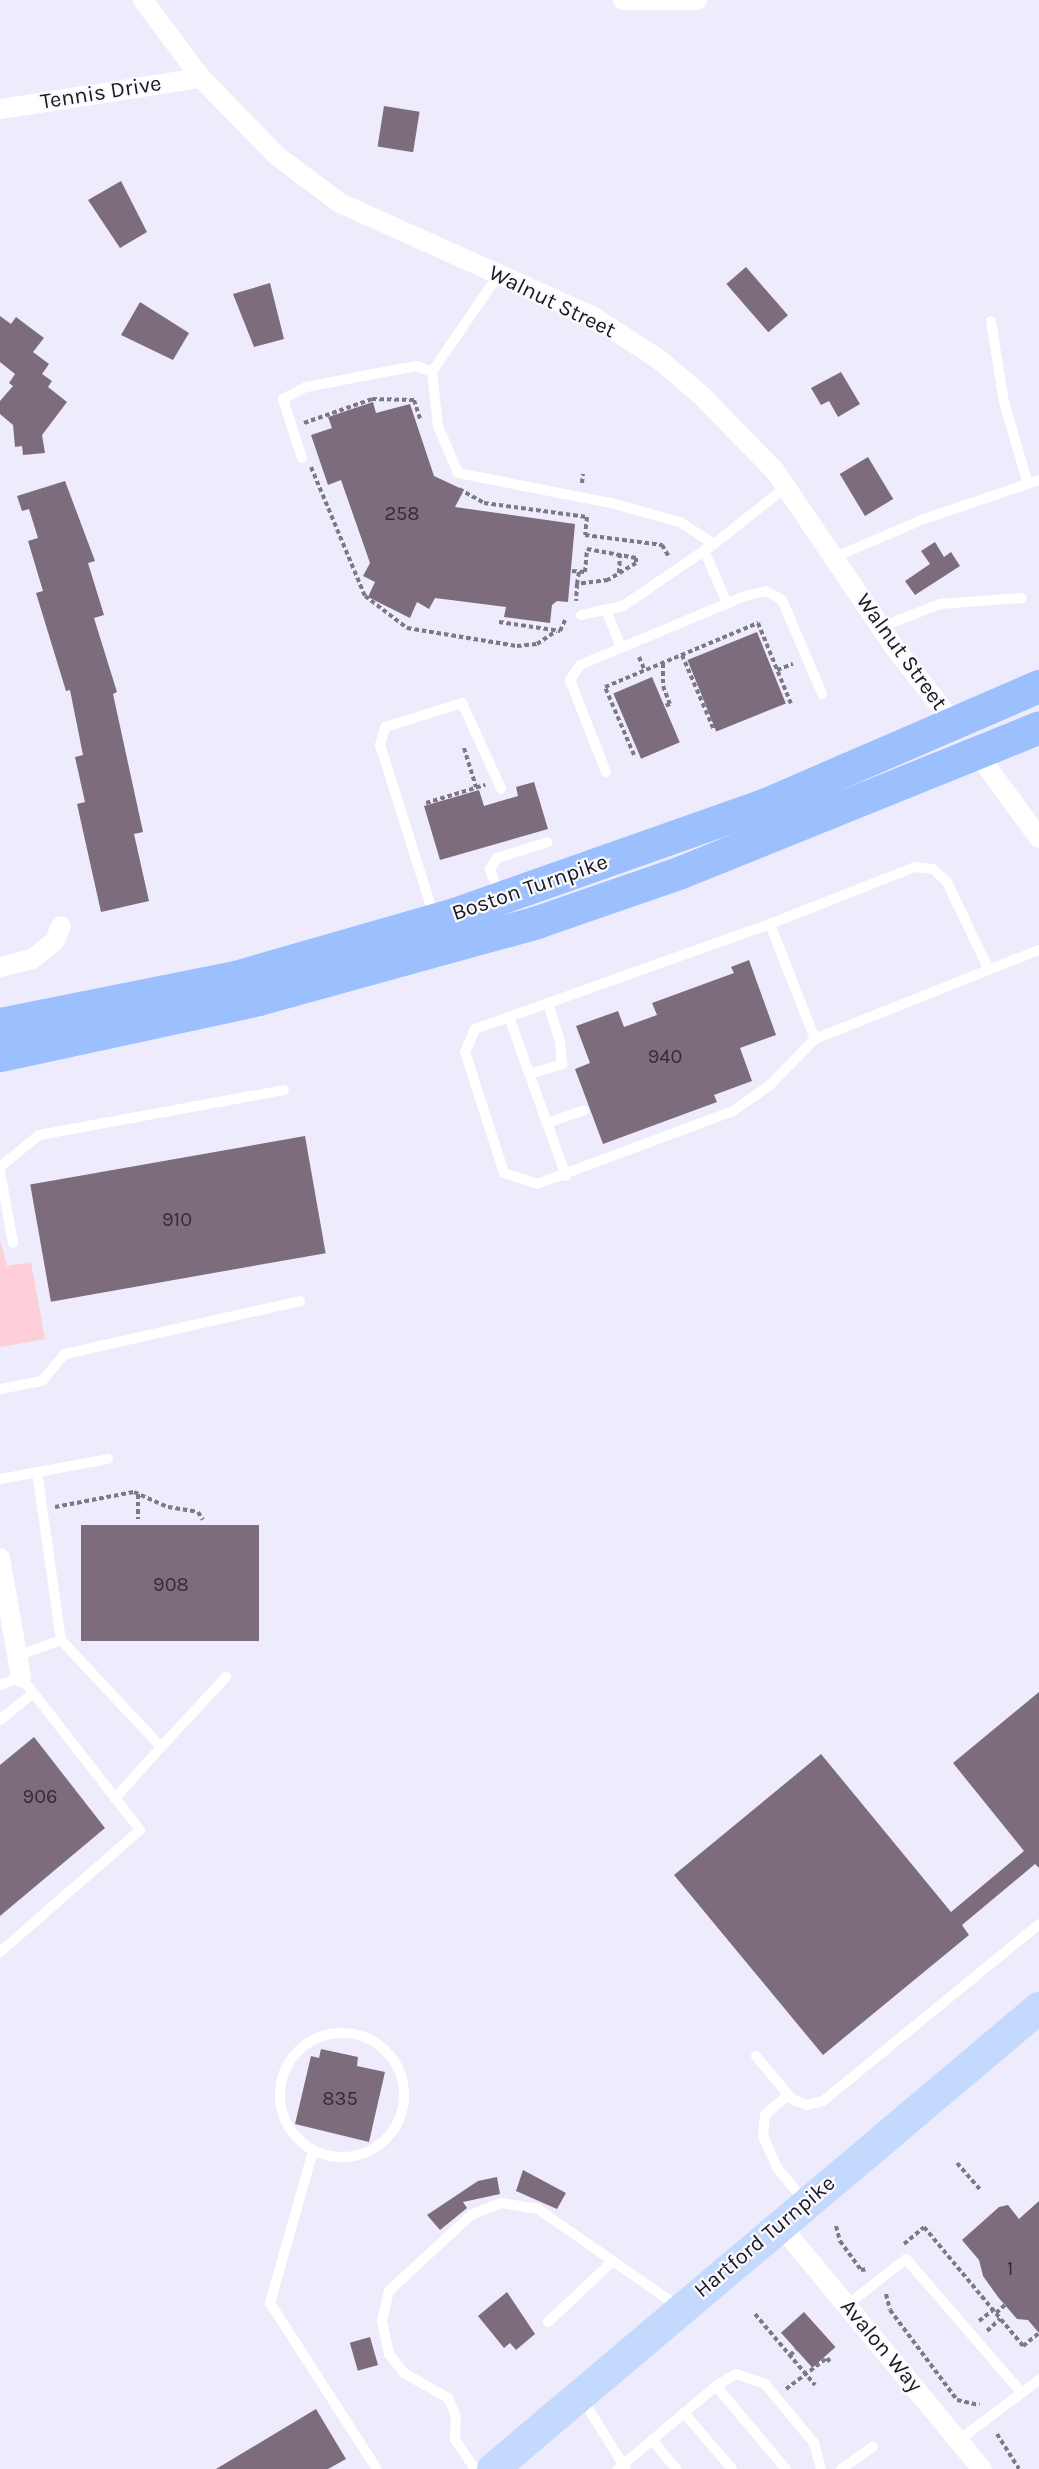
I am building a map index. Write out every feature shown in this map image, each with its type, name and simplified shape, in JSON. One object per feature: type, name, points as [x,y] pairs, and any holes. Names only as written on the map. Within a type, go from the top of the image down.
[{"type":"highway","name":"Boston Turnpike","points":[[0,1024],[235,976],[501,898],[756,807],[1039,686]]},
{"type":"highway","name":"Boston Turnpike","points":[[0,1055],[201,1013],[537,922],[681,872],[1039,727]]},
{"type":"main road","name":"Hartford Turnpike","points":[[493,2469],[679,2307],[1039,2008]]},
{"type":"street","name":"Walnut Street","points":[[143,0],[201,78],[277,156],[340,203],[592,316],[657,358],[741,432],[786,487],[881,627],[953,722]]},
{"type":"street","points":[[624,0],[697,0]]},
{"type":"street","name":"Tennis Drive","points":[[0,109],[201,78]]},
{"type":"street","points":[[976,753],[1039,838]]},
{"type":"street","points":[[0,967],[32,959],[54,942],[61,926]]},
{"type":"street","points":[[0,1558],[7,1632],[17,1656],[21,1677]]},
{"type":"street","name":"Avalon Way","points":[[780,2225],[982,2469]]},
{"type":"lane","points":[[499,274],[432,372],[438,426],[458,473],[611,503],[680,522],[709,547],[727,603]]},
{"type":"lane","points":[[833,558],[924,519],[1034,482],[1004,402],[991,321]]},
{"type":"lane","points":[[302,458],[283,399],[306,387],[417,366],[432,372]]},
{"type":"lane","points":[[581,615],[623,606],[709,547],[786,487]]},
{"type":"lane","points":[[606,772],[570,680],[580,665],[727,603],[766,591],[782,600],[822,694]]},
{"type":"lane","points":[[881,627],[940,604],[1022,598]]},
{"type":"lane","points":[[606,610],[621,647]]},
{"type":"lane","points":[[435,919],[380,745],[385,727],[462,703],[499,785]]},
{"type":"lane","points":[[501,898],[490,869],[497,858],[548,842]]},
{"type":"lane","points":[[988,968],[948,882],[933,869],[915,867],[770,924],[475,1029],[465,1052],[504,1173],[537,1184],[566,1176],[734,1111],[776,1080],[815,1039],[988,968],[1039,950]]},
{"type":"lane","points":[[770,924],[815,1039]]},
{"type":"lane","points":[[530,1074],[562,1064],[560,1041],[548,1003]]},
{"type":"lane","points":[[509,1017],[566,1176]]},
{"type":"lane","points":[[13,1243],[0,1169],[39,1135],[284,1090]]},
{"type":"lane","points":[[547,1123],[584,1110]]},
{"type":"lane","points":[[0,1389],[42,1381],[65,1354],[300,1301]]},
{"type":"lane","points":[[0,1479],[108,1459]]},
{"type":"lane","points":[[37,1472],[61,1640],[161,1747]]},
{"type":"lane","points":[[17,1656],[61,1640]]},
{"type":"lane","points":[[0,1685],[21,1677],[31,1695],[140,1830],[0,1952]]},
{"type":"lane","points":[[115,1798],[226,1677]]},
{"type":"lane","points":[[0,1720],[31,1695]]},
{"type":"lane","points":[[756,2056],[788,2095],[807,2104],[827,2098],[1039,1924]]},
{"type":"lane","points":[[336,2033],[376,2042],[392,2056],[402,2075],[405,2097],[401,2118],[390,2136],[373,2150],[353,2157],[313,2151],[297,2139],[282,2113],[280,2083],[287,2064],[316,2038],[336,2033]]},
{"type":"lane","points":[[788,2095],[765,2115],[764,2136],[777,2169],[806,2203]]},
{"type":"lane","points":[[313,2151],[270,2302],[377,2469]]},
{"type":"lane","points":[[475,2469],[455,2439],[456,2416],[448,2398],[404,2373],[389,2354],[382,2321],[389,2291],[471,2215],[501,2203],[538,2209],[679,2307]]},
{"type":"lane","points":[[847,2305],[906,2259],[1022,2393]]},
{"type":"lane","points":[[548,2322],[612,2262]]},
{"type":"lane","points":[[579,2394],[622,2468],[716,2386],[736,2374],[751,2376],[776,2397],[814,2443],[821,2469]]},
{"type":"lane","points":[[959,2440],[1039,2380]]},
{"type":"lane","points":[[716,2386],[786,2469]]},
{"type":"lane","points":[[684,2413],[732,2469]]},
{"type":"lane","points":[[652,2440],[676,2469]]},
{"type":"lane","points":[[841,2469],[873,2447]]},
{"type":"path","points":[[292,427],[372,399],[414,400],[422,423]]},
{"type":"path","points":[[302,458],[314,470],[365,596],[407,627],[517,646],[537,644],[556,631]]},
{"type":"path","points":[[452,484],[484,503],[587,517],[585,535],[662,545],[669,557],[660,563]]},
{"type":"path","points":[[572,571],[585,572],[587,549],[632,554],[636,563],[619,573],[591,584],[578,584]]},
{"type":"path","points":[[619,573],[620,553]]},
{"type":"path","points":[[575,602],[579,571]]},
{"type":"path","points":[[499,622],[556,631],[563,630],[568,605],[585,602]]},
{"type":"path","points":[[634,755],[606,687],[758,623],[790,704]]},
{"type":"path","points":[[682,655],[714,730]]},
{"type":"path","points":[[663,664],[663,686],[670,704],[665,706]]},
{"type":"path","points":[[426,802],[499,785]]},
{"type":"path","points":[[42,1509],[138,1494],[168,1507],[198,1512],[203,1520]]},
{"type":"path","points":[[138,1494],[138,1519]]},
{"type":"path","points":[[957,2163],[980,2189]]},
{"type":"path","points":[[890,2288],[886,2293],[890,2310],[957,2400],[969,2405],[986,2402]]},
{"type":"path","points":[[978,2322],[1005,2305]]},
{"type":"path","points":[[755,2314],[815,2385]]},
{"type":"path","points":[[986,2331],[1000,2319]]},
{"type":"path","points":[[790,2355],[796,2350]]},
{"type":"path","points":[[776,2397],[827,2358],[831,2362]]},
{"type":"path","points":[[997,2434],[1019,2469]]},
{"type":"shaded area","points":[[0,1240],[7,1266],[31,1262],[45,1339],[0,1347]]},
{"type":"building","points":[[384,106],[420,112],[413,152],[378,146]]},
{"type":"building","points":[[121,181],[147,232],[120,248],[88,200]]},
{"type":"building","points":[[746,267],[788,315],[768,332],[726,284]]},
{"type":"building","points":[[270,283],[284,339],[254,347],[233,294]]},
{"type":"building","points":[[140,302],[189,333],[173,360],[121,335]]},
{"type":"building","points":[[0,316],[11,324],[16,317],[44,338],[33,352],[49,364],[42,374],[52,381],[48,387],[67,402],[42,435],[45,453],[23,455],[22,446],[15,447],[13,425],[0,414],[0,401],[13,386],[9,383],[15,374],[0,362]]},
{"type":"building","points":[[841,372],[860,404],[838,417],[829,401],[821,405],[811,388]]},
{"type":"building","points":[[373,402],[376,413],[410,404],[434,476],[464,490],[455,507],[575,524],[568,602],[557,601],[552,605],[550,623],[504,617],[506,607],[435,598],[429,609],[417,602],[410,618],[368,597],[375,582],[363,576],[370,563],[341,480],[328,485],[311,435],[332,428],[328,417]]},
{"type":"building","points":[[868,457],[893,499],[865,516],[840,474]]},
{"type":"building","points":[[65,481],[95,561],[88,563],[104,615],[94,618],[117,692],[113,694],[143,832],[134,834],[149,901],[101,912],[77,804],[85,802],[75,757],[83,755],[70,690],[66,691],[36,593],[43,591],[28,541],[38,538],[29,509],[22,511],[17,496]]},
{"type":"building","points":[[935,542],[944,557],[951,552],[960,566],[915,595],[905,581],[930,564],[921,551]]},
{"type":"building","points":[[757,632],[786,703],[716,731],[687,660]]},
{"type":"building","points":[[652,677],[680,742],[641,759],[613,693]]},
{"type":"building","points":[[534,782],[548,829],[440,860],[424,806],[479,790],[484,806],[518,796],[516,787]]},
{"type":"building","points":[[749,960],[776,1035],[740,1048],[752,1081],[714,1095],[717,1102],[603,1144],[575,1069],[590,1063],[576,1026],[618,1011],[624,1027],[657,1015],[652,1003],[734,973],[731,967]]},
{"type":"building","points":[[305,1136],[326,1253],[51,1302],[30,1184]]},
{"type":"building","points":[[81,1525],[259,1525],[259,1641],[81,1641]]},
{"type":"building","points":[[1039,1692],[1039,1868],[1035,1864],[962,1925],[969,1935],[823,2055],[674,1875],[821,1754],[951,1912],[1024,1851],[953,1763]]},
{"type":"building","points":[[34,1737],[105,1828],[0,1916],[0,1765]]},
{"type":"building","points":[[321,2049],[358,2057],[357,2066],[385,2072],[369,2142],[295,2124],[311,2056],[319,2058]]},
{"type":"building","points":[[523,2170],[566,2193],[557,2209],[516,2191]]},
{"type":"building","points":[[497,2177],[500,2194],[463,2202],[467,2208],[440,2230],[427,2215],[478,2181]]},
{"type":"building","points":[[1039,2201],[1039,2333],[1028,2320],[1017,2319],[998,2297],[983,2276],[979,2260],[962,2240],[999,2207],[1008,2205],[1019,2219]]},
{"type":"building","points":[[507,2292],[535,2334],[516,2350],[510,2343],[504,2348],[478,2316]]},
{"type":"building","points":[[804,2312],[835,2347],[812,2368],[781,2333]]},
{"type":"building","points":[[370,2337],[378,2365],[358,2371],[350,2343]]},
{"type":"building","points":[[316,2409],[346,2459],[328,2469],[216,2469]]}]
